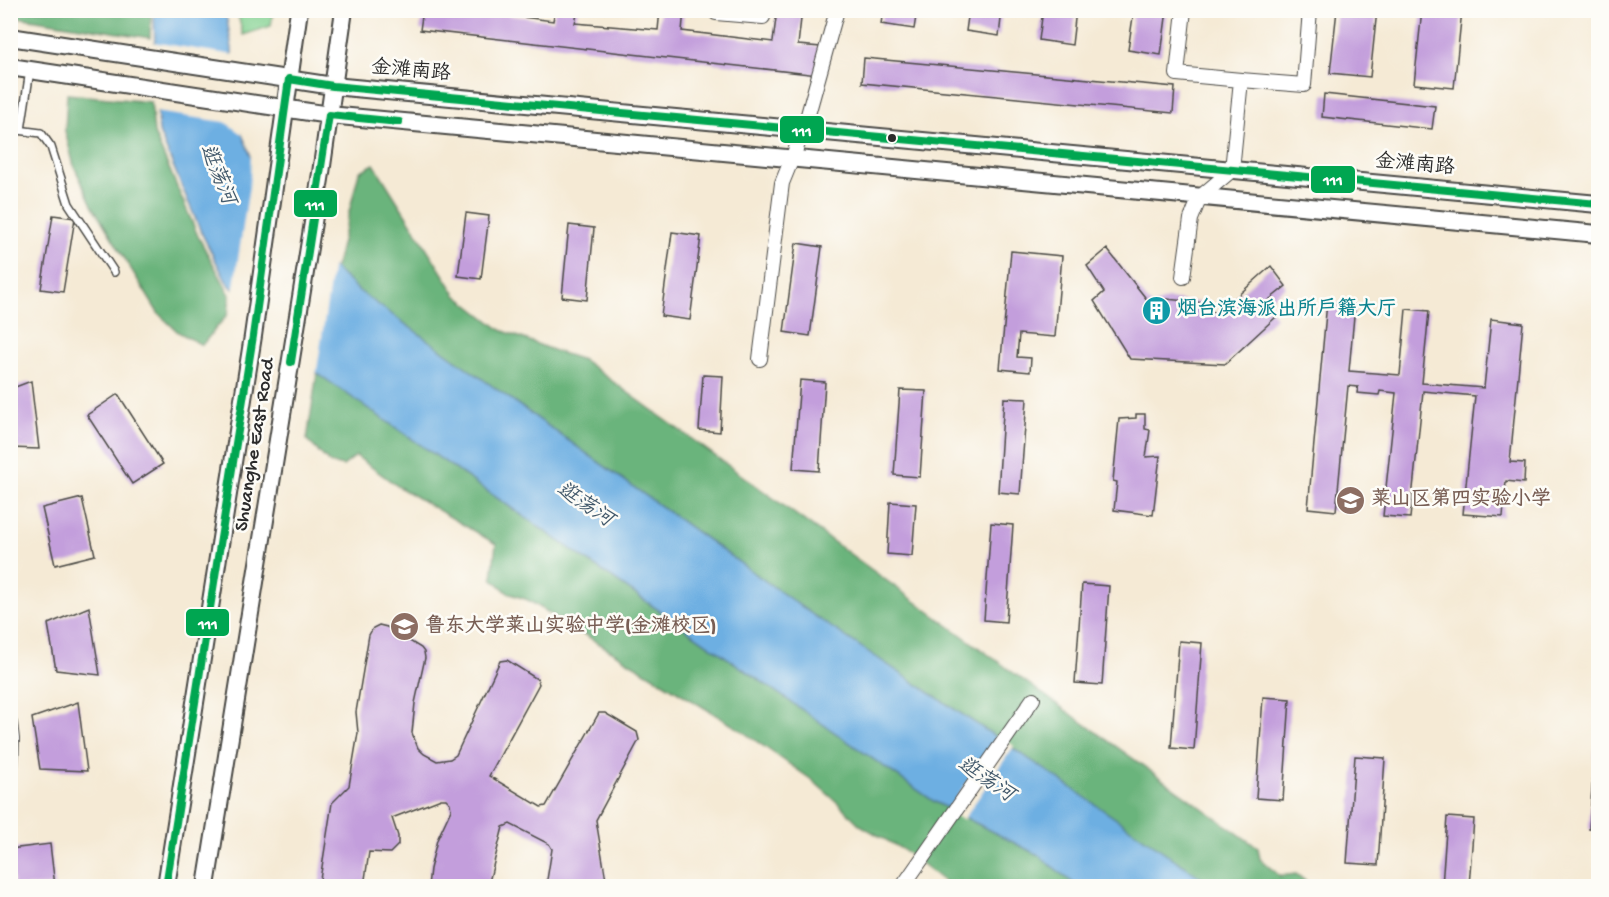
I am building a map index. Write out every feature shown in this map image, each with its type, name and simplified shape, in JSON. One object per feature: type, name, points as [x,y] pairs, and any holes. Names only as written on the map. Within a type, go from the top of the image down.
[{"type":"street","name":"Shuanghe East Road","points":[[166,886],[253,336],[299,10]]},
{"type":"street","name":"Shuanghe East Road","points":[[206,886],[321,173],[344,10]]},
{"type":"street","points":[[716,10],[716,13],[763,17],[764,10]]},
{"type":"street","points":[[760,358],[782,183],[804,129],[837,10]]},
{"type":"street","points":[[1184,10],[1177,74],[1304,85],[1310,10]]},
{"type":"street","name":"金滩南路","points":[[10,37],[333,86],[1599,204]]},
{"type":"street","points":[[10,67],[329,115],[1599,234]]},
{"type":"street","points":[[1183,277],[1191,219],[1200,197],[1232,170],[1241,80]]},
{"type":"street","points":[[903,886],[1033,699]]},
{"type":"street","points":[[10,723],[12,739],[10,797]]},
{"type":"lane","points":[[21,130],[30,70]]},
{"type":"lane","points":[[10,129],[41,133],[51,147],[69,204],[114,272]]},
{"type":"green space","points":[[11,10],[151,11],[150,38],[11,16]]},
{"type":"green space","points":[[237,11],[273,11],[271,26],[243,35]]},
{"type":"green space","points":[[67,94],[151,102],[154,133],[198,236],[230,295],[228,314],[202,345],[178,332],[158,313],[92,205],[74,166],[65,131]]},
{"type":"green space","points":[[374,164],[456,295],[501,330],[583,360],[1258,848],[1260,859],[1280,876],[1296,874],[1312,886],[1213,886],[1044,769],[810,613],[359,291],[335,269],[359,172]]},
{"type":"green space","points":[[317,373],[935,802],[1038,855],[1077,886],[950,886],[907,852],[860,825],[812,780],[739,729],[528,600],[508,593],[492,578],[496,544],[399,487],[356,456],[343,466],[330,463],[307,440]]},
{"type":"water","name":"逛荡河","points":[[154,11],[224,11],[232,48],[234,104],[238,123],[267,197],[290,228],[359,291],[810,613],[1044,769],[1213,886],[1077,886],[1038,855],[935,802],[294,357],[226,281],[201,232],[159,132]]},
{"type":"pier","points":[[152,42],[234,55],[237,104],[243,134],[245,136],[269,195],[292,226],[333,263],[316,376],[292,359],[233,293],[250,180],[251,152],[243,135],[225,122],[155,112]]},
{"type":"pier","points":[[999,736],[1014,746],[963,820],[947,811]]},
{"type":"building","points":[[423,10],[469,10],[553,21],[555,10],[578,10],[575,23],[658,30],[660,10],[684,10],[682,31],[773,42],[777,10],[802,10],[798,45],[821,47],[818,75],[420,30]]},
{"type":"building","points":[[883,10],[917,10],[914,29],[881,24]]},
{"type":"building","points":[[969,10],[1002,10],[999,36],[966,31]]},
{"type":"building","points":[[1043,10],[1076,10],[1072,45],[1039,40]]},
{"type":"building","points":[[1134,10],[1167,10],[1161,55],[1128,50]]},
{"type":"building","points":[[1337,10],[1377,10],[1370,77],[1330,73]]},
{"type":"building","points":[[1422,10],[1462,10],[1454,88],[1414,84]]},
{"type":"building","points":[[864,58],[1175,87],[1173,113],[862,83]]},
{"type":"building","points":[[1324,94],[1435,106],[1432,129],[1322,117]]},
{"type":"building","points":[[466,213],[489,216],[481,279],[458,276]]},
{"type":"building","points":[[53,215],[75,218],[63,292],[41,289]]},
{"type":"building","points":[[569,225],[594,228],[587,300],[562,297]]},
{"type":"building","points":[[672,232],[701,236],[690,320],[661,316]]},
{"type":"building","points":[[796,243],[822,247],[810,336],[784,332]]},
{"type":"building","name":"烟台滨海派出所户籍大厅","points":[[1107,249],[1152,306],[1167,299],[1203,303],[1216,315],[1271,266],[1286,286],[1265,303],[1276,317],[1225,364],[1130,359],[1094,301],[1104,292],[1087,266]]},
{"type":"building","points":[[1011,251],[1062,256],[1055,337],[1019,334],[1017,357],[1031,358],[1030,372],[1000,369]]},
{"type":"building","points":[[1327,302],[1355,305],[1349,371],[1400,375],[1406,309],[1429,311],[1422,383],[1484,388],[1491,319],[1523,323],[1510,462],[1525,463],[1524,483],[1506,481],[1503,517],[1463,514],[1475,396],[1423,391],[1410,518],[1383,516],[1396,393],[1380,391],[1379,395],[1357,393],[1358,387],[1348,386],[1336,511],[1308,508]]},
{"type":"building","points":[[703,375],[723,376],[720,432],[699,430]]},
{"type":"building","points":[[800,380],[825,382],[819,471],[793,469]]},
{"type":"building","points":[[31,381],[39,449],[10,448],[10,389]]},
{"type":"building","points":[[900,390],[926,391],[920,477],[894,475]]},
{"type":"building","points":[[118,394],[163,464],[132,484],[87,415]]},
{"type":"building","points":[[1004,398],[1027,399],[1020,494],[998,492]]},
{"type":"building","points":[[1136,414],[1145,414],[1145,429],[1150,430],[1146,457],[1160,456],[1153,515],[1114,510],[1117,482],[1113,481],[1119,419],[1136,418]]},
{"type":"building","points":[[82,498],[95,555],[55,565],[42,508]]},
{"type":"building","points":[[890,502],[916,504],[912,556],[887,554]]},
{"type":"building","points":[[991,523],[1013,525],[1006,622],[984,620]]},
{"type":"building","points":[[1082,584],[1109,586],[1102,685],[1075,683]]},
{"type":"building","points":[[89,607],[100,675],[56,670],[48,624]]},
{"type":"building","points":[[379,625],[387,627],[424,652],[425,658],[415,703],[412,733],[418,748],[437,761],[450,759],[456,755],[500,661],[507,660],[537,679],[539,684],[489,776],[541,807],[546,806],[599,713],[605,713],[637,732],[639,740],[596,820],[607,886],[546,886],[552,849],[549,844],[510,824],[503,827],[488,886],[428,886],[437,840],[451,810],[450,803],[446,799],[441,799],[392,818],[398,836],[398,845],[390,853],[369,852],[364,886],[319,886],[332,803],[349,786],[358,733],[356,712],[369,635],[373,628]]},
{"type":"building","points":[[1179,641],[1202,643],[1194,750],[1171,748]]},
{"type":"building","points":[[1263,697],[1290,699],[1283,800],[1256,798]]},
{"type":"building","points":[[78,702],[87,771],[40,769],[32,718]]},
{"type":"building","points":[[1598,721],[1598,830],[1589,829]]},
{"type":"building","points":[[1355,756],[1385,758],[1378,865],[1347,863]]},
{"type":"building","points":[[1447,817],[1474,819],[1469,886],[1442,886]]},
{"type":"building","points":[[50,844],[55,886],[14,886],[10,849]]},
{"type":"transit line","name":"111","points":[[166,886],[253,336],[289,79],[333,86],[1598,204]]},
{"type":"transit line","name":"111","points":[[291,362],[329,115],[399,122]]},
{"type":"place","name":"烟台滨海派出所户籍大厅","points":[[1156,310]]},
{"type":"place","name":"莱山区第四实验小学","points":[[1350,500]]},
{"type":"place","name":"鲁东大学莱山实验中学(金滩校区)","points":[[404,627]]}]
